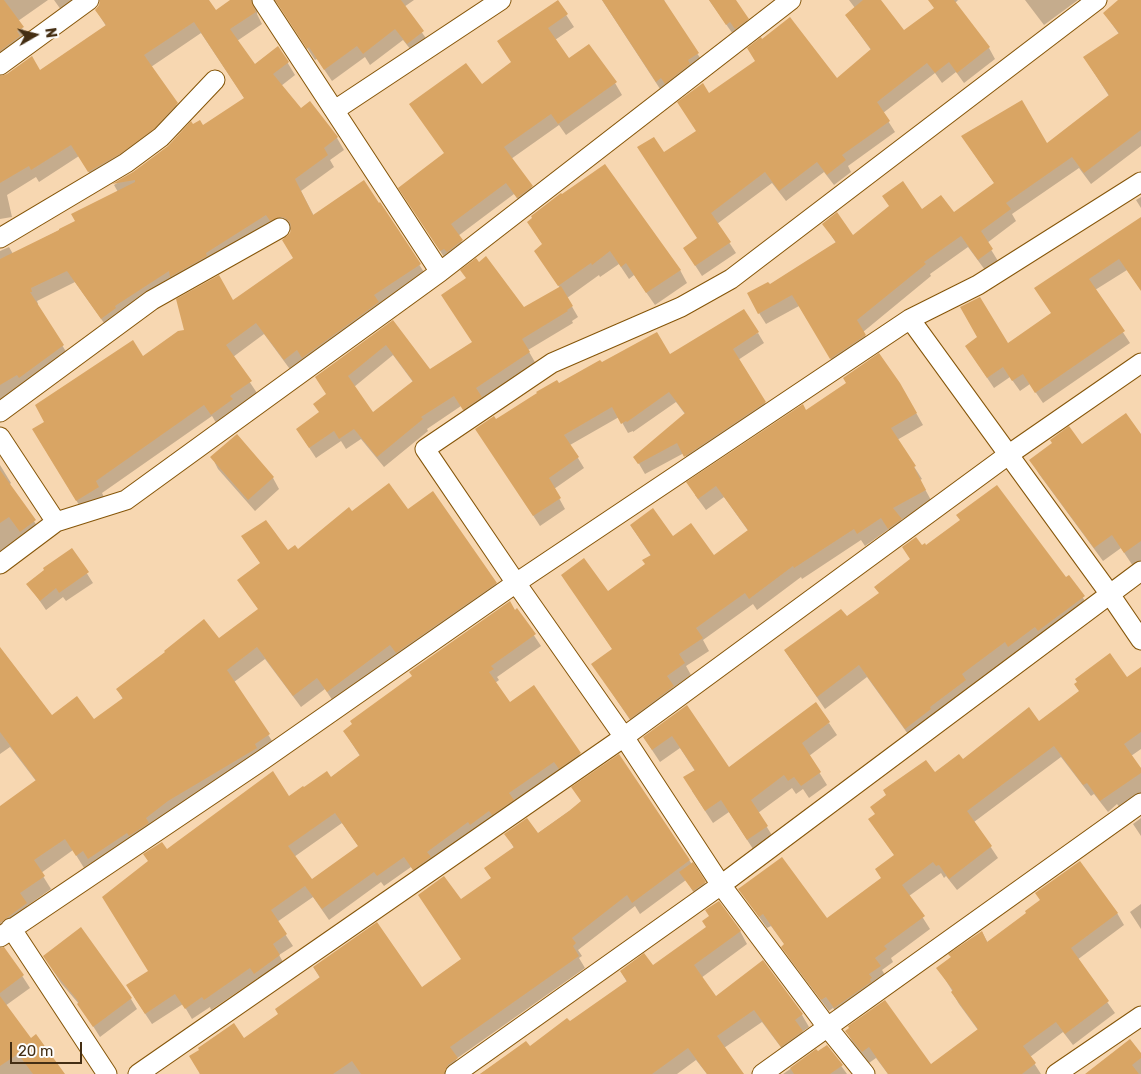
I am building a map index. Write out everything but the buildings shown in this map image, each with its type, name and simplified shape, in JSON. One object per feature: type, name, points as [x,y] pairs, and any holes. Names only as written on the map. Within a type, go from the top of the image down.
[{"type":"street","points":[[0,65],[89,0]]},
{"type":"street","points":[[262,0],[440,272]]},
{"type":"street","points":[[335,110],[501,0]]},
{"type":"street","points":[[0,564],[56,522],[126,500],[440,272],[792,0]]},
{"type":"street","points":[[865,1074],[828,1028],[721,885],[624,737],[425,449],[552,363],[681,307],[731,279],[1097,0]]},
{"type":"street","points":[[0,238],[126,163],[161,137],[215,80]]},
{"type":"street","points":[[107,1074],[6,932],[264,759],[516,583],[910,319],[978,285],[1141,182]]},
{"type":"street","points":[[0,412],[152,300],[280,228]]},
{"type":"street","points":[[910,319],[1141,640]]},
{"type":"street","points":[[138,1074],[624,737],[1008,455],[1141,363]]},
{"type":"street","points":[[0,437],[56,522]]},
{"type":"street","points":[[456,1074],[721,885],[1109,593],[1141,571]]},
{"type":"street","points":[[762,1074],[1141,803]]},
{"type":"street","points":[[1056,1074],[1141,1016]]}]
